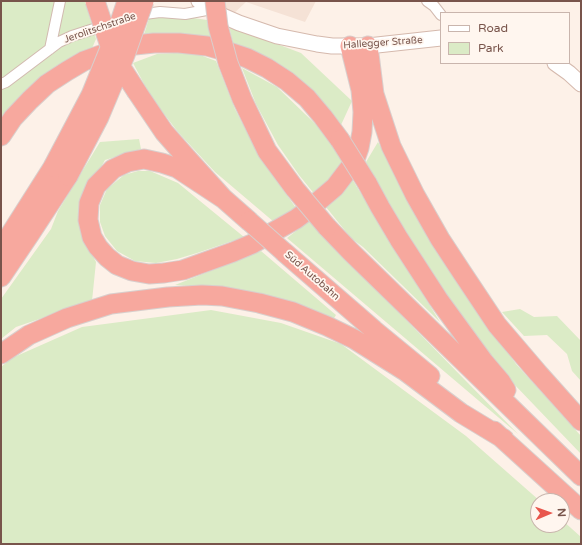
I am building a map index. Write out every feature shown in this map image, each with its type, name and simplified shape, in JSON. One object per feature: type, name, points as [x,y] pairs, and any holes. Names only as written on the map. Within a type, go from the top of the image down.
[{"type":"highway","name":"Süd Autobahn","points":[[95,1],[113,55],[137,92],[164,132],[224,199],[374,330],[504,439],[581,510]]},
{"type":"highway","points":[[1,277],[30,234],[60,171],[117,31],[127,1]]},
{"type":"highway","points":[[1,249],[99,118],[125,55],[144,1]]},
{"type":"highway","points":[[214,5],[228,63],[242,99],[268,151],[295,189],[327,227],[351,252],[581,476]]},
{"type":"highway","points":[[1,136],[13,118],[47,84],[84,61],[117,49],[154,43],[194,44],[232,53],[247,58],[267,68],[307,98],[340,140],[367,182],[399,240],[438,299],[484,362],[501,382],[529,425]]},
{"type":"highway","points":[[224,199],[177,168],[144,159],[128,162],[113,169],[96,186],[89,203],[88,220],[92,238],[107,257],[117,265],[132,271],[149,274],[164,273],[183,270],[233,252],[252,244],[296,219],[335,187],[354,162],[359,148],[362,132],[363,112],[359,46]]},
{"type":"highway","points":[[359,46],[391,146],[415,195],[448,252],[497,324],[581,421]]},
{"type":"highway","points":[[1,354],[29,335],[67,318],[111,304],[168,296],[222,296],[259,303],[293,312],[327,326],[354,340],[405,371],[461,413],[504,439]]},
{"type":"main road","name":"Hallegger Straße","points":[[199,1],[214,5],[223,16],[239,24],[277,36],[317,44],[332,46],[359,46],[440,38]]},
{"type":"main road","points":[[556,64],[581,84]]},
{"type":"street","points":[[50,49],[60,1]]},
{"type":"street","points":[[427,1],[434,6],[440,15]]},
{"type":"street","name":"Jerolitschstraße","points":[[1,84],[6,82],[59,42],[72,36],[137,14],[160,12],[185,14],[214,5]]},
{"type":"shaded area","points":[[223,1],[316,1],[305,22],[246,2],[231,16],[224,12]]},
{"type":"green space","points":[[1,1],[85,1],[96,39],[90,53],[65,63],[1,117]]},
{"type":"green space","points":[[150,15],[180,16],[207,20],[212,42],[143,38]]},
{"type":"green space","points":[[229,26],[301,53],[352,101],[341,125],[299,80],[234,47]]},
{"type":"green space","points":[[192,52],[216,61],[235,109],[259,156],[296,208],[274,222],[215,172],[178,132],[151,97],[133,63],[157,54]]},
{"type":"green space","points":[[242,68],[277,87],[333,141],[342,161],[334,180],[316,196],[278,145],[256,104]]},
{"type":"green space","points":[[139,139],[141,149],[105,160],[82,202],[81,234],[96,262],[92,301],[16,327],[1,339],[1,299],[51,229],[58,211],[100,142]]},
{"type":"green space","points":[[378,142],[431,241],[516,364],[581,436],[581,454],[512,382],[468,329],[407,237],[366,162]]},
{"type":"green space","points":[[138,171],[150,171],[178,183],[244,237],[177,259],[156,263],[135,261],[117,251],[105,236],[100,222],[100,205],[107,189],[124,175]]},
{"type":"green space","points":[[352,179],[440,322],[363,247],[351,238],[326,207]]},
{"type":"green space","points":[[309,221],[518,434],[287,238]]},
{"type":"green space","points":[[261,251],[336,315],[333,320],[222,288],[175,285]]},
{"type":"green space","points":[[520,309],[534,317],[557,316],[581,341],[581,381],[572,371],[567,354],[547,335],[524,336],[502,312]]},
{"type":"green space","points":[[211,310],[281,323],[341,344],[466,436],[531,493],[530,533],[570,533],[570,527],[581,537],[581,544],[1,544],[1,367],[12,358],[82,327]]}]
